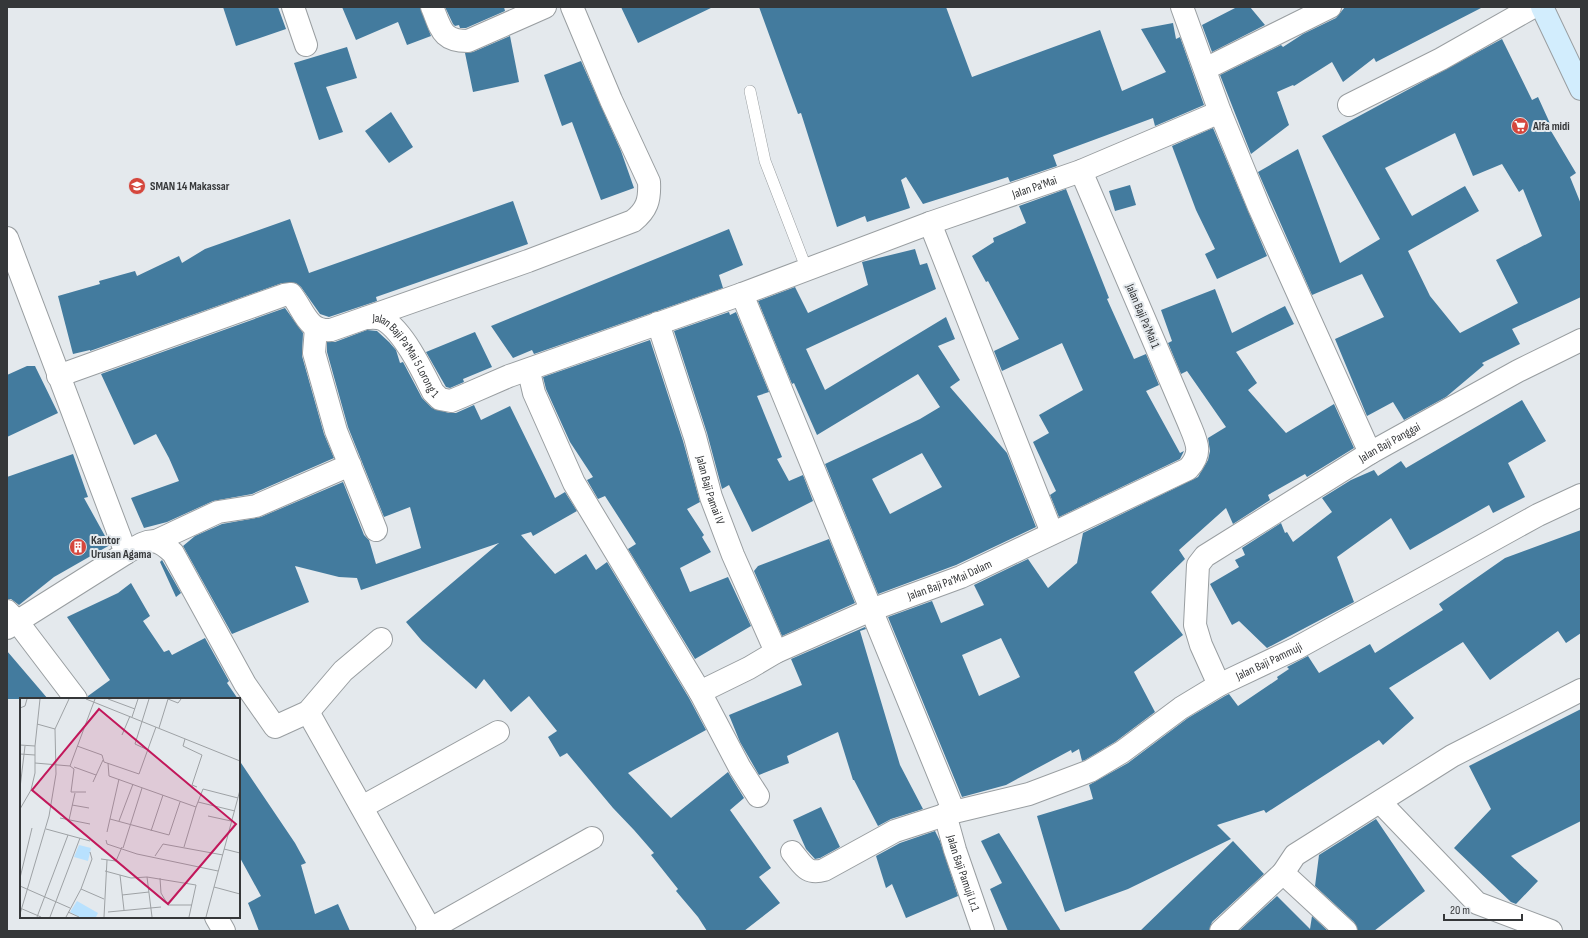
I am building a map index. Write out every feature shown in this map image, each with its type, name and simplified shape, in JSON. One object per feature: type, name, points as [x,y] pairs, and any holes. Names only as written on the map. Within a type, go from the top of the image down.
[{"type":"main road","points":[[1542,7],[1581,89]]},
{"type":"street","points":[[294,7],[306,44]]},
{"type":"street","points":[[432,7],[443,31],[448,38],[468,41],[545,7]]},
{"type":"street","points":[[58,376],[284,295],[291,294],[310,324],[323,330],[331,330],[528,261],[633,221],[642,214],[647,207],[650,196],[649,182],[611,100],[572,7]]},
{"type":"street","points":[[1182,7],[1220,112],[1259,207],[1370,453]]},
{"type":"street","points":[[1205,69],[1330,7]]},
{"type":"street","points":[[1349,105],[1441,58],[1533,7]]},
{"type":"street","name":"Jalan Pa'Mai","points":[[658,323],[742,294],[930,223],[1081,171],[1220,112]]},
{"type":"street","name":"Jalan Baji Pa'Mai 1","points":[[1081,171],[1188,421],[1198,449],[1195,462]]},
{"type":"street","points":[[930,223],[1052,533]]},
{"type":"street","points":[[7,238],[126,553]]},
{"type":"street","name":"Jalan Baji Pamuji Lr.1","points":[[742,294],[871,610],[950,813],[955,850],[983,931]]},
{"type":"street","name":"Jalan Baji Pa'Mai 5 Lorong 1","points":[[366,318],[379,318],[391,326],[407,344],[433,392],[440,398],[450,401],[658,323]]},
{"type":"street","name":"Jalan Baji Pamai IV","points":[[658,323],[727,541],[776,652]]},
{"type":"street","points":[[316,328],[314,353],[336,431],[376,530]]},
{"type":"street","name":"Jalan Baji Panggai","points":[[1219,685],[1201,645],[1195,624],[1198,565],[1205,556],[1370,453],[1518,371],[1581,340]]},
{"type":"street","points":[[532,369],[530,376],[534,393],[574,483],[700,692],[740,768],[758,796]]},
{"type":"street","name":"Jalan Baji Pa'Mai Dalam","points":[[700,692],[749,668],[776,652],[871,610],[961,577],[1188,470],[1195,462]]},
{"type":"street","points":[[156,541],[218,512],[256,506],[350,465]]},
{"type":"street","name":"Jalan Baji Pammuji","points":[[792,852],[806,869],[814,873],[840,863],[895,831],[950,813],[1029,794],[1090,771],[1122,752],[1181,708],[1219,685],[1297,648],[1538,515],[1581,495]]},
{"type":"street","points":[[75,698],[10,620],[148,540],[163,544],[173,553],[245,684],[274,727],[308,712],[343,671],[381,639]]},
{"type":"street","points":[[1221,931],[1283,874],[1295,855],[1452,756],[1581,690]]},
{"type":"street","points":[[308,712],[429,930],[592,838]]},
{"type":"street","points":[[362,807],[498,732]]},
{"type":"street","points":[[1380,802],[1477,903],[1551,931]]},
{"type":"street","points":[[1283,874],[1346,931]]},
{"type":"street","points":[[217,918],[224,931]]},
{"type":"lane","points":[[750,91],[765,161],[807,270]]},
{"type":"building","points":[[223,7],[278,7],[286,29],[236,46]]},
{"type":"building","points":[[342,7],[420,7],[431,36],[407,45],[398,22],[356,40]]},
{"type":"building","points":[[445,7],[504,7],[505,11],[466,28],[460,28],[459,25],[455,26],[453,24]]},
{"type":"building","points":[[621,7],[713,7],[638,43]]},
{"type":"building","points":[[759,7],[946,7],[972,77],[1100,30],[1122,91],[1166,72],[1141,29],[1173,23],[1176,39],[1180,37],[1204,105],[1155,126],[1153,118],[1053,155],[1057,166],[1010,182],[1008,177],[923,204],[906,177],[901,180],[910,208],[867,222],[865,216],[837,227],[801,113],[798,114]]},
{"type":"building","points":[[1237,7],[1250,7],[1265,25],[1212,52],[1202,25]]},
{"type":"building","points":[[1345,7],[1483,7],[1376,62],[1374,58],[1343,82],[1332,62],[1294,86],[1293,85],[1277,92],[1289,125],[1251,154],[1220,75],[1281,45],[1283,47],[1303,34],[1336,18]]},
{"type":"building","points":[[510,36],[519,82],[473,92],[465,53],[473,52]]},
{"type":"building","points":[[1502,39],[1532,100],[1538,97],[1553,130],[1551,131],[1576,173],[1570,177],[1581,204],[1581,297],[1512,329],[1520,344],[1482,363],[1484,365],[1446,397],[1404,420],[1393,402],[1367,416],[1335,339],[1384,317],[1362,274],[1312,295],[1258,172],[1298,149],[1340,263],[1380,239],[1322,136]],"holes":[[[1455,133],[1473,176],[1502,164],[1519,192],[1523,189],[1542,236],[1496,260],[1518,303],[1460,333],[1430,296],[1408,251],[1479,211],[1465,186],[1412,216],[1385,168]]]},
{"type":"building","points":[[347,47],[357,78],[326,87],[343,132],[319,140],[294,63]]},
{"type":"building","points":[[581,61],[621,151],[634,188],[601,200],[572,122],[562,126],[544,75]]},
{"type":"building","points":[[391,112],[413,147],[389,163],[365,131]]},
{"type":"building","points":[[1213,128],[1267,256],[1217,279],[1205,254],[1215,249],[1196,210],[1172,146]]},
{"type":"building","points":[[1130,185],[1136,205],[1115,211],[1109,191]]},
{"type":"building","points":[[1066,189],[1109,298],[1107,299],[1134,359],[1146,354],[1159,385],[1146,391],[1180,453],[1184,451],[1180,459],[1059,517],[1050,495],[1056,491],[1033,442],[1049,433],[1039,415],[1083,390],[1062,343],[1002,371],[994,351],[1019,339],[988,281],[986,282],[972,256],[994,242],[993,238],[1026,223],[1019,206]]},
{"type":"building","points":[[513,201],[528,244],[376,297],[377,301],[329,317],[320,314],[301,287],[296,283],[282,283],[90,351],[73,354],[58,296],[100,284],[99,281],[135,271],[137,276],[179,256],[182,263],[205,249],[290,219],[309,273]]},
{"type":"building","points":[[729,229],[743,265],[719,275],[723,288],[534,354],[532,350],[513,358],[491,326]]},
{"type":"building","points":[[915,249],[920,265],[927,263],[936,289],[806,349],[825,390],[946,317],[955,339],[938,346],[960,380],[950,387],[1007,453],[1036,527],[956,565],[878,594],[825,464],[920,419],[940,407],[918,374],[817,435],[794,383],[792,384],[758,301],[795,287],[808,313],[868,285],[862,262]],"holes":[[[922,453],[942,487],[890,514],[872,479]]]},
{"type":"building","points":[[1215,289],[1232,333],[1285,306],[1294,324],[1236,352],[1257,383],[1248,390],[1286,433],[1334,404],[1354,448],[1307,477],[1305,474],[1268,495],[1270,500],[1233,524],[1226,508],[1179,550],[1185,559],[1151,592],[1183,635],[1134,672],[1155,712],[1115,742],[1085,760],[1082,761],[1079,749],[1072,753],[1071,750],[1006,785],[962,797],[888,617],[932,601],[941,623],[984,605],[974,585],[1028,559],[1048,588],[1077,563],[1083,533],[1198,477],[1208,460],[1210,451],[1208,438],[1226,427],[1187,371],[1181,374],[1168,343],[1172,341],[1161,310]],"holes":[[[1001,638],[1020,677],[979,696],[962,655]]]},
{"type":"building","points":[[285,308],[303,333],[302,356],[324,434],[334,458],[252,494],[213,501],[167,522],[144,528],[131,498],[179,481],[156,434],[134,445],[101,374]]},
{"type":"building","points":[[729,312],[730,315],[736,312],[769,392],[757,396],[782,457],[777,459],[789,481],[803,475],[813,501],[752,532],[729,485],[722,489],[707,433],[674,331]]},
{"type":"building","points":[[367,330],[377,331],[396,350],[400,363],[403,362],[422,398],[432,408],[449,413],[456,413],[474,405],[481,420],[510,406],[555,498],[565,492],[577,511],[533,536],[531,532],[521,535],[555,574],[586,554],[596,570],[607,562],[689,698],[706,730],[628,773],[671,818],[728,772],[744,798],[730,810],[771,868],[759,877],[780,903],[744,931],[707,931],[698,917],[676,891],[678,889],[651,855],[654,853],[613,808],[567,753],[560,757],[548,737],[557,731],[529,696],[511,712],[484,679],[476,689],[422,641],[406,622],[499,543],[361,590],[357,578],[339,577],[295,566],[309,602],[232,634],[183,546],[195,536],[222,524],[261,517],[343,482],[364,535],[369,540],[376,564],[421,548],[410,507],[384,517],[348,427],[327,352],[327,342],[335,342]]},
{"type":"building","points":[[475,332],[492,367],[463,379],[464,382],[450,388],[446,387],[426,352]]},
{"type":"building","points":[[650,340],[683,441],[700,502],[687,509],[704,535],[702,537],[711,552],[680,568],[690,592],[728,577],[751,626],[695,659],[628,549],[636,544],[605,496],[598,499],[587,480],[593,477],[570,442],[546,389],[543,377]]},
{"type":"building","points":[[27,366],[35,366],[58,413],[7,437],[7,375]]},
{"type":"building","points":[[1522,400],[1546,441],[1508,463],[1525,497],[1493,513],[1489,505],[1410,550],[1391,518],[1337,557],[1354,602],[1267,648],[1239,621],[1232,625],[1210,584],[1239,567],[1235,560],[1245,555],[1242,548],[1281,523],[1285,533],[1287,532],[1293,542],[1332,512],[1322,498],[1351,480],[1374,470],[1378,476],[1401,461],[1406,468]]},
{"type":"building","points":[[73,454],[88,497],[84,498],[110,545],[54,577],[19,605],[11,599],[7,599],[7,477]]},
{"type":"building","points":[[1581,530],[1581,633],[1566,643],[1558,631],[1490,680],[1463,642],[1389,688],[1414,718],[1383,745],[1379,740],[1266,813],[1264,810],[1217,825],[1231,839],[1128,889],[1065,912],[1037,816],[1093,799],[1089,785],[1128,763],[1188,718],[1225,696],[1229,694],[1238,706],[1278,679],[1277,677],[1289,669],[1287,667],[1308,656],[1319,673],[1370,644],[1375,653],[1443,610],[1439,604],[1505,558]]},
{"type":"building","points":[[829,539],[855,603],[782,636],[754,571],[758,566]]},
{"type":"building","points":[[162,560],[181,593],[176,597],[160,562]]},
{"type":"building","points":[[131,583],[150,616],[143,621],[164,652],[169,650],[172,655],[205,638],[229,681],[227,683],[237,698],[88,698],[88,696],[110,680],[67,617],[118,593]]},
{"type":"building","points":[[865,627],[866,629],[860,631],[900,765],[923,809],[891,819],[878,826],[853,780],[838,732],[787,756],[789,763],[759,775],[740,742],[729,715],[802,685],[791,659]]},
{"type":"building","points":[[7,651],[47,698],[7,699]]},
{"type":"building","points":[[1581,709],[1581,821],[1511,856],[1538,881],[1516,904],[1511,902],[1454,848],[1491,809],[1469,766]]},
{"type":"building","points":[[240,761],[295,843],[306,863],[301,865],[315,914],[338,904],[350,931],[259,931],[248,903],[261,896],[240,858]]},
{"type":"building","points":[[821,807],[840,847],[820,858],[815,859],[806,849],[793,820]]},
{"type":"building","points":[[1376,819],[1425,891],[1374,931],[1358,931],[1354,922],[1315,886],[1319,855]]},
{"type":"building","points":[[935,831],[940,841],[958,896],[906,918],[892,884],[886,888],[876,856],[900,843]]},
{"type":"building","points":[[999,833],[1061,931],[1008,931],[990,889],[1002,883],[981,841]]},
{"type":"building","points":[[1233,841],[1264,874],[1212,922],[1209,931],[1140,931]]},
{"type":"building","points":[[1277,896],[1310,929],[1312,916],[1328,931],[1239,931]]},
{"type":"place","name":"Alfa midi","points":[[1520,126]]},
{"type":"place","name":"SMAN 14 Makassar","points":[[137,186]]},
{"type":"place","name":"Kantor Urusan Agama","points":[[78,547]]}]
